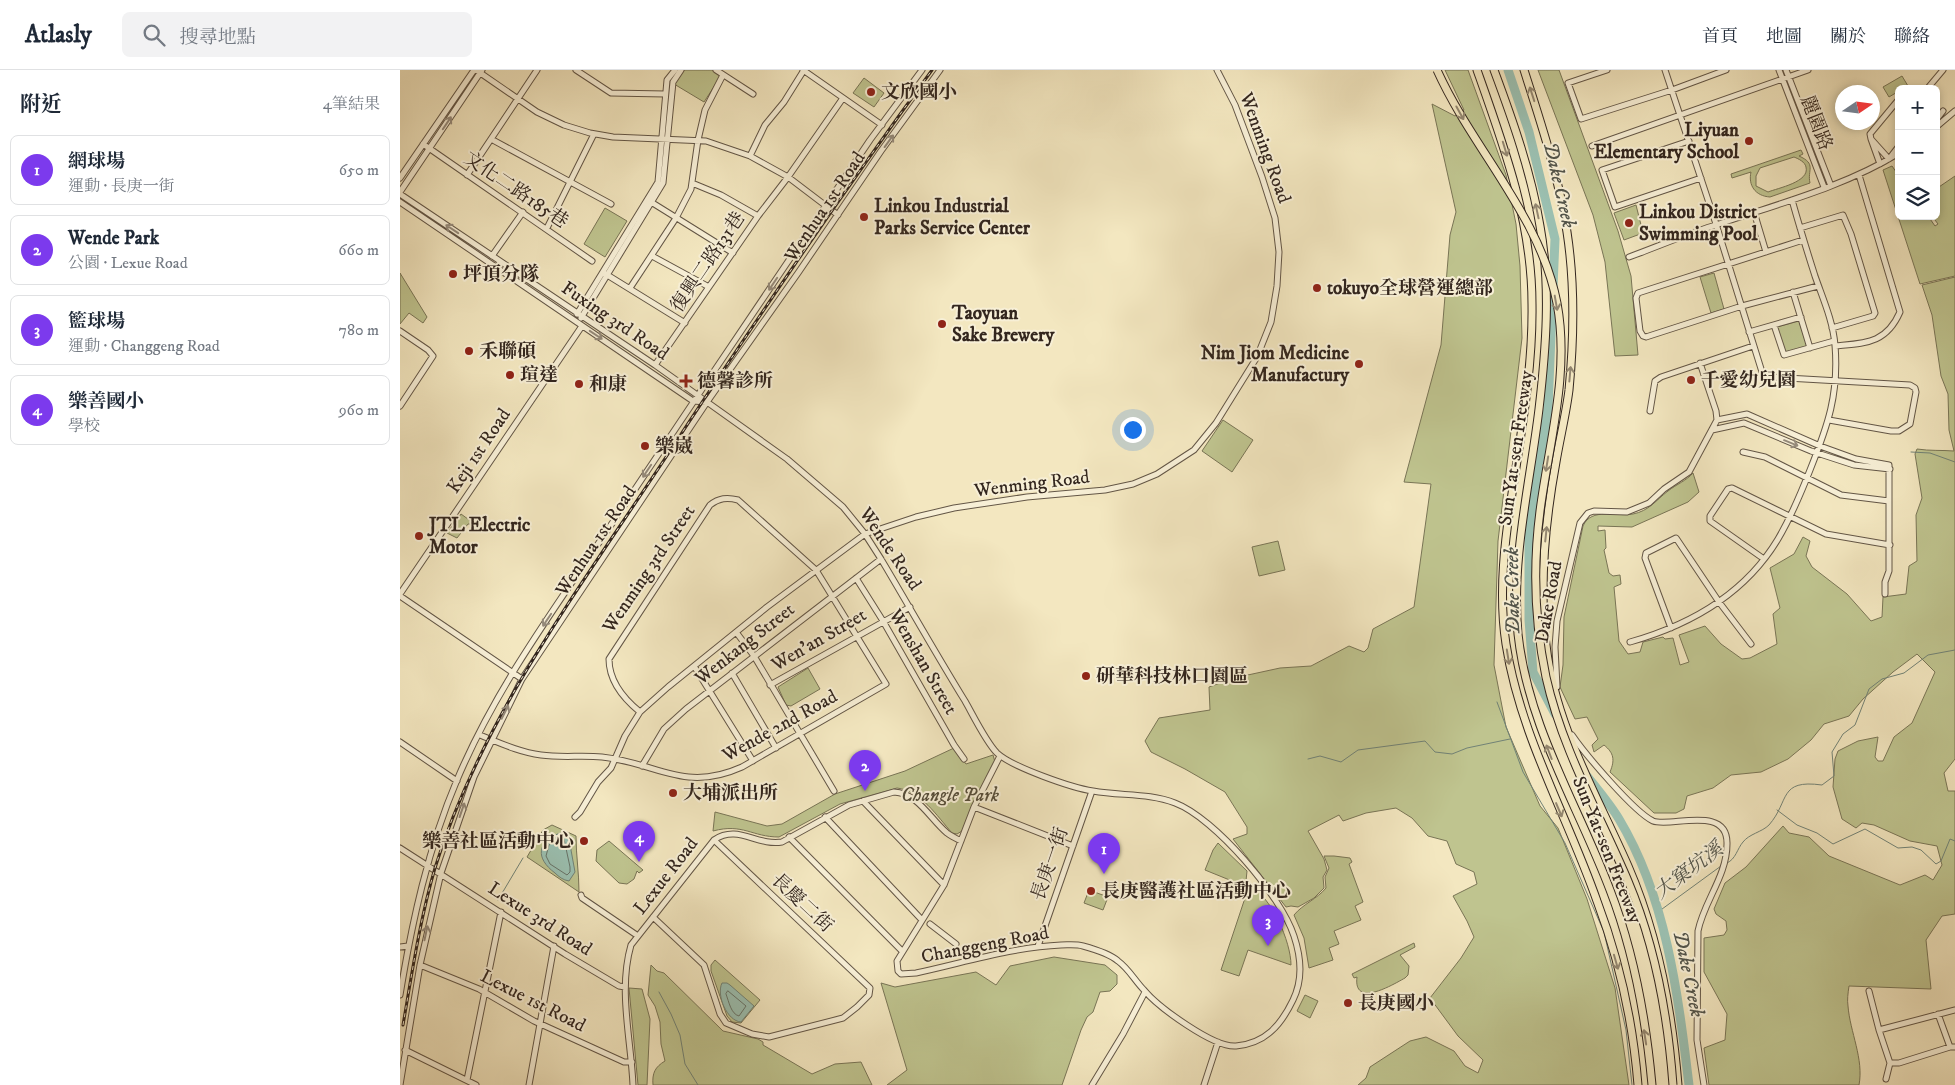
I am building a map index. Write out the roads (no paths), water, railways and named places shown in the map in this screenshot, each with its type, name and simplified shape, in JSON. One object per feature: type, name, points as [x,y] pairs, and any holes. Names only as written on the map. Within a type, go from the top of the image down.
[{"type":"highway","points":[[1437,70],[1462,118],[1539,245],[1553,285],[1560,330],[1561,376],[1537,536],[1536,580],[1539,636],[1548,683],[1562,732],[1577,770],[1629,883],[1648,940],[1661,999],[1673,1085]]},
{"type":"highway","name":"Sun Yat-sen Freeway","points":[[1477,70],[1514,179],[1525,226],[1532,304],[1528,372],[1504,568],[1503,603],[1511,676],[1522,715],[1548,784],[1597,900],[1607,931],[1624,989],[1638,1085]]},
{"type":"highway","points":[[1524,70],[1540,118],[1560,197],[1569,249],[1572,301],[1569,390],[1556,463],[1544,552],[1543,582],[1548,661],[1556,699],[1567,730],[1584,773],[1628,867],[1654,938],[1667,998],[1678,1085]]},
{"type":"highway","name":"Sun Yat-sen Freeway","points":[[1494,71],[1530,178],[1540,228],[1546,282],[1544,369],[1521,528],[1518,566],[1518,633],[1524,670],[1548,750],[1610,890],[1623,930],[1636,979],[1652,1085]]},
{"type":"street","points":[[467,175],[537,70]]},
{"type":"street","points":[[576,70],[611,94],[665,94]]},
{"type":"street","points":[[604,273],[663,183],[665,94],[667,80],[675,70]]},
{"type":"street","points":[[664,139],[673,82],[681,70]]},
{"type":"street","points":[[716,70],[752,94]]},
{"type":"street","points":[[750,156],[765,125],[784,102],[804,70],[882,125]]},
{"type":"street","name":"Wenhua 1st Road","points":[[400,995],[408,946],[427,867],[456,781],[512,672],[693,401],[882,125],[922,70]]},
{"type":"street","name":"Wenhua 1st Road","points":[[400,1085],[420,965],[441,872],[463,805],[522,679],[707,402],[881,151],[940,70]]},
{"type":"street","name":"Wenming Road","points":[[575,817],[598,782],[611,768],[624,736],[640,712],[736,632],[865,534],[954,508],[1028,497],[1105,490],[1133,484],[1158,474],[1194,450],[1216,423],[1257,357],[1271,322],[1277,286],[1279,252],[1275,218],[1235,105],[1217,70]]},
{"type":"street","points":[[1606,70],[1568,83],[1581,119],[1672,90],[1726,70]]},
{"type":"street","points":[[1665,70],[1762,372],[1770,377],[1910,385],[1915,388],[1916,392],[1910,424],[1899,431],[1891,432],[1829,420]]},
{"type":"street","name":"麗園路","points":[[1779,70],[1786,78],[1831,186]]},
{"type":"street","name":"麗園路","points":[[1786,70],[1786,78],[1824,187]]},
{"type":"street","points":[[1592,146],[1808,70]]},
{"type":"street","points":[[1930,85],[1943,70]]},
{"type":"street","points":[[478,71],[517,99],[558,122],[594,134],[614,137],[698,140],[714,143],[750,156],[788,176],[838,215]]},
{"type":"street","points":[[400,178],[478,71]]},
{"type":"street","points":[[400,193],[478,71]]},
{"type":"street","points":[[630,288],[676,218],[692,183],[698,140],[705,110],[723,75]]},
{"type":"street","name":"復興二路131巷","points":[[655,365],[758,216],[843,98]]},
{"type":"street","points":[[1880,164],[1870,134],[1895,104]]},
{"type":"street","points":[[1940,115],[1943,111]]},
{"type":"street","points":[[1940,124],[1955,111]]},
{"type":"street","points":[[547,228],[594,134]]},
{"type":"street","points":[[491,139],[611,204]]},
{"type":"street","points":[[1871,139],[1889,159]]},
{"type":"street","points":[[1689,141],[1602,170],[1615,207],[1701,178]]},
{"type":"street","name":"文化二路185巷","points":[[423,144],[592,260]]},
{"type":"street","points":[[1889,159],[1895,151]]},
{"type":"street","points":[[1630,257],[1716,224],[1831,186],[1859,175],[1895,155]]},
{"type":"street","points":[[582,326],[578,315],[658,182],[663,156]]},
{"type":"street","points":[[1774,325],[1784,356],[1834,343],[1868,343],[1885,333],[1896,322],[1900,312],[1859,175]]},
{"type":"street","points":[[692,183],[721,195],[758,216]]},
{"type":"street","name":"Fuxing 3rd Road","points":[[400,193],[707,402]]},
{"type":"street","points":[[1630,642],[1671,628],[1698,616],[1740,585],[1764,559],[1778,540],[1820,446],[1829,420],[1835,381],[1834,343],[1832,328],[1792,200]]},
{"type":"street","name":"Fuxing 3rd Road","points":[[400,202],[693,401],[707,402]]},
{"type":"street","points":[[651,202],[733,253]]},
{"type":"street","points":[[492,256],[523,212]]},
{"type":"street","points":[[1754,212],[1766,252]]},
{"type":"street","points":[[1800,228],[1843,215],[1862,265],[1875,313],[1874,316],[1832,328]]},
{"type":"street","points":[[1803,240],[1638,293],[1636,298],[1640,331],[1646,337],[1742,306],[1818,286]]},
{"type":"street","points":[[652,256],[709,287]]},
{"type":"street","points":[[604,273],[685,323]]},
{"type":"street","points":[[527,288],[531,282]]},
{"type":"street","points":[[1793,292],[1810,348]]},
{"type":"street","points":[[1749,332],[1801,318]]},
{"type":"street","name":"Keji 1st Road","points":[[400,595],[582,326]]},
{"type":"street","points":[[400,331],[428,350],[433,356],[400,406]]},
{"type":"street","points":[[1650,411],[1655,380],[1753,346]]},
{"type":"street","points":[[1700,363],[1717,420],[1743,414],[1820,446],[1854,465],[1890,469],[1889,571],[1885,594]]},
{"type":"street","name":"Wende Road","points":[[707,402],[744,427],[802,471],[842,507],[865,534],[1000,756]]},
{"type":"street","name":"Dake Road","points":[[1704,1085],[1697,1040],[1698,931],[1702,913],[1722,871],[1728,843],[1724,831],[1720,827],[1694,819],[1667,822],[1654,821],[1619,790],[1576,742],[1568,729],[1558,700],[1556,660],[1558,621],[1577,531],[1584,517],[1594,511],[1627,512],[1649,503],[1664,489],[1689,472],[1717,420]]},
{"type":"street","points":[[1712,430],[1742,423],[1811,451],[1836,455]]},
{"type":"street","points":[[1761,431],[1765,423]]},
{"type":"street","points":[[1743,452],[1765,457],[1841,495],[1889,501]]},
{"type":"street","points":[[1764,559],[1710,521],[1710,516],[1728,489],[1732,488],[1826,534],[1890,545]]},
{"type":"street","name":"Wenming 3rd Street","points":[[640,712],[621,694],[609,668],[609,659],[710,505],[724,498],[738,500],[816,570]]},
{"type":"street","points":[[1671,628],[1645,558],[1646,553],[1676,538],[1719,602],[1751,644]]},
{"type":"street","name":"Wenkang Street","points":[[642,766],[664,729],[732,673],[881,559]]},
{"type":"street","points":[[816,570],[856,637]]},
{"type":"street","name":"Wenshan Street","points":[[856,578],[964,759]]},
{"type":"street","points":[[400,595],[522,679]]},
{"type":"street","name":"Wen'an Street","points":[[770,685],[910,607]]},
{"type":"street","points":[[736,632],[754,656],[834,791]]},
{"type":"street","name":"Wende 2nd Road","points":[[480,734],[492,740],[535,754],[615,759],[675,776],[698,778],[728,773],[776,748],[886,684],[856,637]]},
{"type":"street","points":[[694,666],[753,760]]},
{"type":"street","points":[[732,673],[776,748]]},
{"type":"street","points":[[400,742],[456,781]]},
{"type":"street","name":"Changgeng Road","points":[[1000,756],[1040,776],[1092,791],[1152,797],[1174,802],[1192,811],[1234,847],[1284,914],[1299,954],[1300,971],[1296,993],[1284,1018],[1265,1037],[1233,1047],[1218,1042],[1180,1022],[1145,992],[1134,977],[1117,960],[1080,944],[1038,946],[907,974],[901,974],[898,971],[897,961],[944,885],[974,807],[1000,756]]},
{"type":"street","name":"長庚一街","points":[[1038,946],[1092,791]]},
{"type":"street","name":"Lexue Road","points":[[633,1085],[625,986],[627,960],[631,946],[714,840],[730,833],[769,842],[782,842],[849,805],[894,792],[908,795],[948,833],[961,842]]},
{"type":"street","points":[[863,801],[944,885]]},
{"type":"street","points":[[974,807],[1073,846]]},
{"type":"street","points":[[825,817],[922,920]]},
{"type":"street","points":[[790,838],[902,951]]},
{"type":"street","name":"長慶二街","points":[[653,917],[704,965],[720,1014],[726,1023],[752,1034],[769,1037],[843,1018],[868,995],[870,988],[714,840]]},
{"type":"street","name":"Lexue 3rd Road","points":[[400,848],[427,867],[441,872],[619,986],[625,986]]},
{"type":"street","points":[[581,895],[582,898],[638,936]]},
{"type":"street","points":[[467,1080],[501,912]]},
{"type":"street","points":[[930,924],[956,944]]},
{"type":"street","points":[[400,947],[408,946]]},
{"type":"street","points":[[529,1085],[554,946]]},
{"type":"street","name":"Lexue 1st Road","points":[[420,965],[485,993],[540,1024],[624,1062],[632,1062]]},
{"type":"street","points":[[1869,991],[1890,1063],[1886,1079]]},
{"type":"street","points":[[1092,1085],[1123,1034],[1145,992]]},
{"type":"street","points":[[1879,1030],[1955,1010]]},
{"type":"street","points":[[1890,1063],[1899,1063],[1952,1047],[1938,1014]]},
{"type":"street","points":[[1204,1085],[1218,1042]]},
{"type":"street","points":[[405,1050],[476,1085]]},
{"type":"water","points":[[560,833],[566,834],[571,840],[575,872],[569,881],[561,878],[544,862],[541,851],[547,841]]},
{"type":"water","points":[[722,983],[730,985],[754,1006],[741,1022],[731,1017],[724,1007],[720,994]]},
{"type":"waterway","name":"Dake Creek","points":[[1508,70],[1529,132],[1555,239],[1548,408],[1529,531],[1529,620],[1533,672],[1555,714]]},
{"type":"waterway","points":[[1911,452],[1930,453],[1955,462]]},
{"type":"waterway","name":"大窠坑溪","points":[[1727,863],[1746,839],[1769,825],[1791,789],[1798,785],[1822,785],[1834,776],[1832,752],[1843,734],[1855,725],[1869,689],[1882,679],[1904,673],[1928,655],[1955,650]]},
{"type":"waterway","points":[[1497,702],[1523,772],[1565,843],[1604,932],[1626,1030],[1632,1085]]},
{"type":"waterway","points":[[1308,759],[1320,756],[1341,762],[1358,750],[1425,741],[1435,752],[1452,754],[1467,748],[1510,739]]},
{"type":"waterway","name":"Dake Creek","points":[[1587,776],[1619,819],[1649,882],[1668,948],[1675,982],[1689,1085]]},
{"type":"waterway","name":"大窠坑溪","points":[[1777,810],[1797,825],[1817,833],[1833,844],[1865,829],[1898,848],[1912,847],[1921,850],[1936,864],[1941,861],[1950,839],[1955,841]]},
{"type":"waterway","points":[[498,900],[523,858]]},
{"type":"waterway","name":"大窠坑溪","points":[[1658,912],[1721,866]]},
{"type":"waterway","points":[[659,992],[680,1035],[685,1064],[698,1085]]},
{"type":"railway","points":[[403,1025],[421,926],[435,868],[455,812],[479,758],[507,705],[569,602],[732,357],[831,212],[932,70]]},
{"type":"place","name":"文欣國小","points":[[871,92]]},
{"type":"place","name":"Liyuan Elementary School","points":[[1749,141]]},
{"type":"place","name":"Linkou Industrial Parks Service Center","points":[[864,217]]},
{"type":"place","name":"Linkou District Swimming Pool","points":[[1629,223]]},
{"type":"place","name":"坪頂分隊","points":[[453,274]]},
{"type":"place","name":"tokuyo全球營運總部","points":[[1317,288]]},
{"type":"place","name":"Taoyuan Sake Brewery","points":[[942,324]]},
{"type":"place","name":"禾聯碩","points":[[469,351]]},
{"type":"place","name":"Nim Jiom Medicine Manufactury","points":[[1359,364]]},
{"type":"place","name":"瑄達","points":[[510,375]]},
{"type":"place","name":"千愛幼兒園","points":[[1691,380]]},
{"type":"place","name":"德馨診所","points":[[686,381]]},
{"type":"place","name":"和康","points":[[579,384]]},
{"type":"place","name":"樂崴","points":[[645,446]]},
{"type":"place","name":"JTL Electric Motor","points":[[419,536]]},
{"type":"place","name":"研華科技林口園區","points":[[1086,676]]},
{"type":"place","name":"Wende Park","points":[[865,791]]},
{"type":"place","name":"大埔派出所","points":[[673,793]]},
{"type":"place","name":"樂善社區活動中心","points":[[584,841]]},
{"type":"place","name":"樂善國小","points":[[639,862]]},
{"type":"place","name":"網球場","points":[[1104,874]]},
{"type":"place","name":"長庚醫護社區活動中心","points":[[1091,891]]},
{"type":"place","name":"籃球場","points":[[1268,946]]},
{"type":"place","name":"長庚國小","points":[[1348,1003]]},
{"type":"park label","name":"Changle Park","points":[[950,795]]}]
